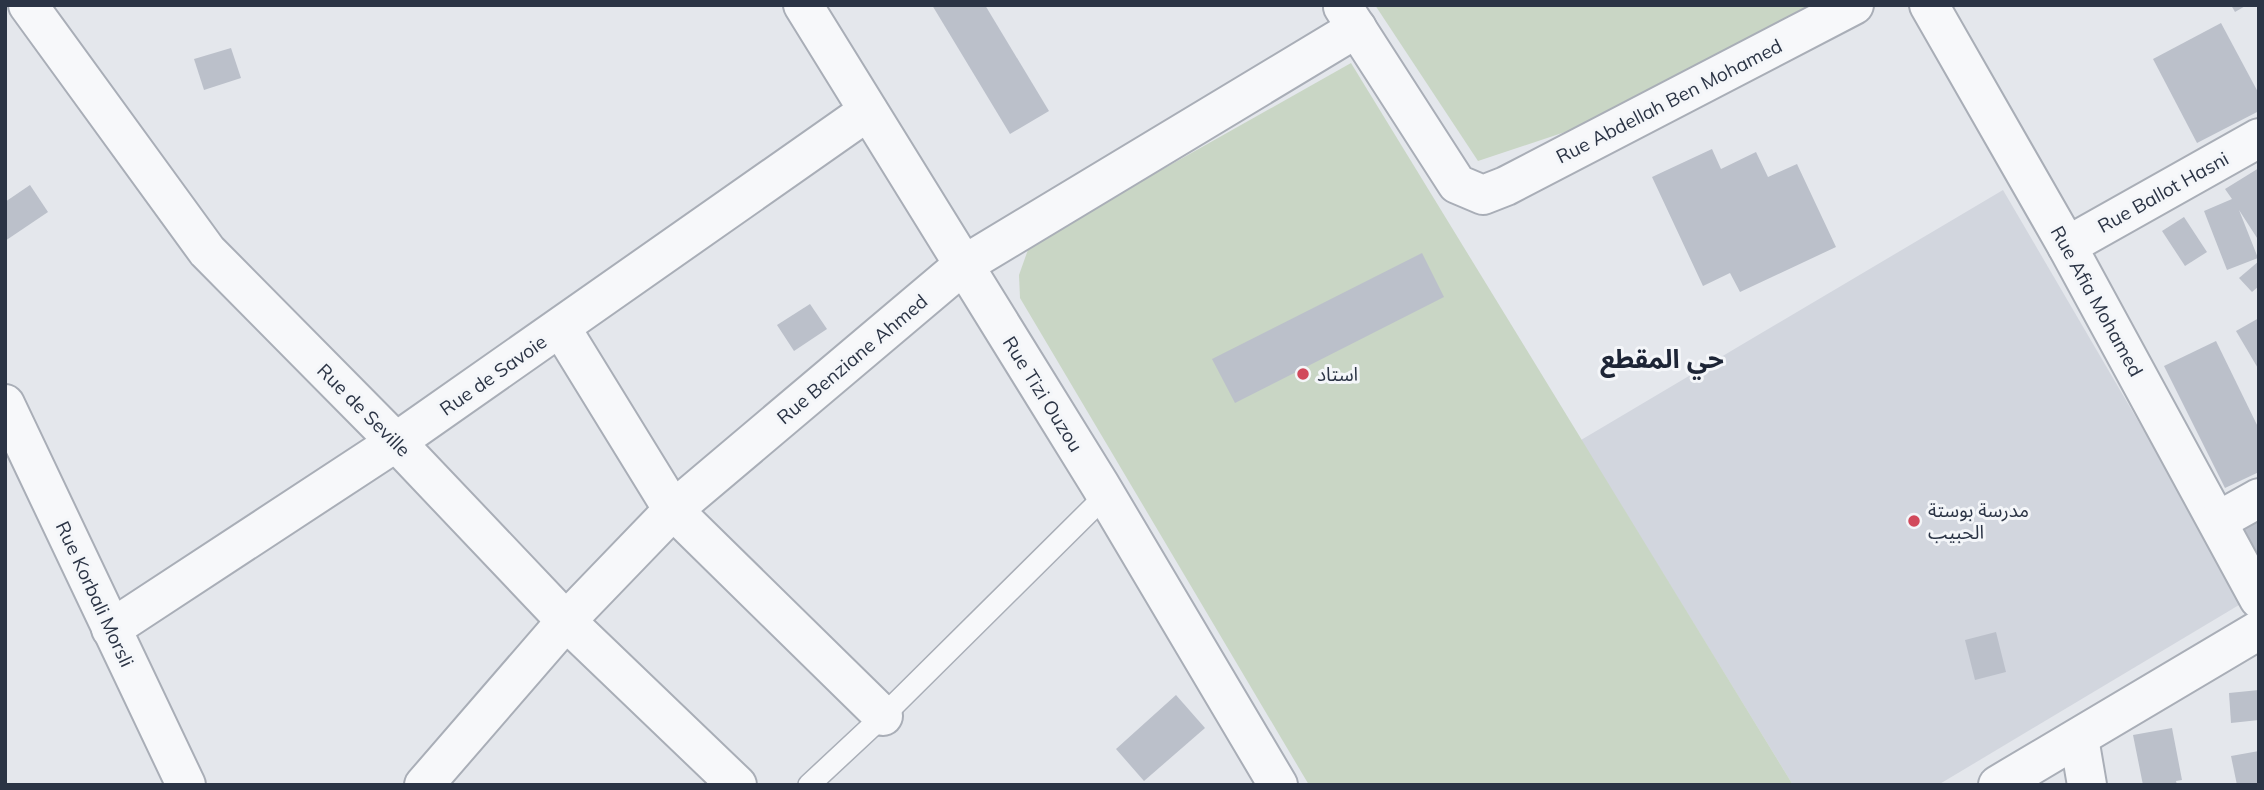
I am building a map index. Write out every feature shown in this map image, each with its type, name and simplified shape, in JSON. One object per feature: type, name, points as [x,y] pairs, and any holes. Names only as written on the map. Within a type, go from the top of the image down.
[{"type":"street","name":"Rue de Seville","points":[[27,5],[206,251],[396,442],[566,621],[737,785]]},
{"type":"street","name":"Rue Tizi Ouzou","points":[[803,5],[1106,495],[1278,785]]},
{"type":"street","name":"Rue Abdellah Ben Mohamed","points":[[1350,16],[1457,184],[1483,195],[1506,186],[1854,5]]},
{"type":"street","name":"Rue Afia Mohamed","points":[[1929,5],[2067,246],[2259,599]]},
{"type":"street","name":"Rue Benziane Ahmed","points":[[424,785],[566,621],[673,510],[962,266],[1350,16]]},
{"type":"street","name":"Rue de Savoie","points":[[111,629],[396,442],[869,111]]},
{"type":"street","name":"Rue Ballot Hasni","points":[[2067,246],[2259,138]]},
{"type":"street","points":[[561,328],[673,510],[883,716]]},
{"type":"street","name":"Rue Korbali Morsli","points":[[5,404],[186,785]]},
{"type":"street","points":[[2218,521],[2259,498]]},
{"type":"street","points":[[1998,785],[2259,630]]},
{"type":"street","points":[[2079,738],[2087,785]]},
{"type":"lane","points":[[809,785],[883,716],[1106,495]]},
{"type":"shaded area","name":"مدرسة بوستة الحبيب","points":[[2003,190],[2244,602],[1938,785],[1793,785],[1581,440]]},
{"type":"green space","points":[[1375,5],[1810,5],[1595,122],[1478,161]]},
{"type":"green space","name":"استاد","points":[[1351,63],[1793,785],[1309,785],[1020,298],[1019,275],[1030,244]]},
{"type":"building","points":[[932,5],[985,5],[1049,111],[1010,134]]},
{"type":"building","points":[[2231,5],[2247,5],[2235,12]]},
{"type":"building","points":[[2221,23],[2259,94],[2259,111],[2197,143],[2153,59]]},
{"type":"building","points":[[231,48],[241,78],[204,90],[194,59]]},
{"type":"building","points":[[1712,149],[1721,169],[1756,152],[1768,177],[1797,164],[1836,247],[1740,292],[1730,273],[1703,286],[1652,177]]},
{"type":"building","points":[[2259,168],[2259,241],[2239,210],[2258,258],[2227,270],[2204,211],[2232,199],[2225,189]]},
{"type":"building","points":[[30,185],[48,212],[5,241],[5,202]]},
{"type":"building","points":[[2184,217],[2207,252],[2185,266],[2162,231]]},
{"type":"building","points":[[1422,253],[1444,297],[1235,403],[1212,359]]},
{"type":"building","points":[[2259,261],[2259,286],[2252,292],[2239,278]]},
{"type":"building","points":[[810,304],[827,329],[794,351],[777,325]]},
{"type":"building","points":[[2259,318],[2259,370],[2236,331]]},
{"type":"building","points":[[2216,341],[2259,429],[2259,472],[2225,488],[2164,366]]},
{"type":"building","points":[[2259,518],[2259,587],[2229,535]]},
{"type":"building","points":[[1996,632],[2006,672],[1975,680],[1965,640]]},
{"type":"building","points":[[2259,690],[2259,720],[2231,723],[2229,693]]},
{"type":"building","points":[[1176,695],[1205,728],[1144,781],[1116,749]]},
{"type":"building","points":[[2172,728],[2182,780],[2176,781],[2177,785],[2143,785],[2133,735]]},
{"type":"building","points":[[2259,751],[2259,785],[2237,785],[2231,756]]},
{"type":"place","name":"استاد","points":[[1303,374]]},
{"type":"place","name":"مدرسة بوستة الحبيب","points":[[1914,521]]},
{"type":"district","name":"حي المقطع","points":[[1662,359]]}]
